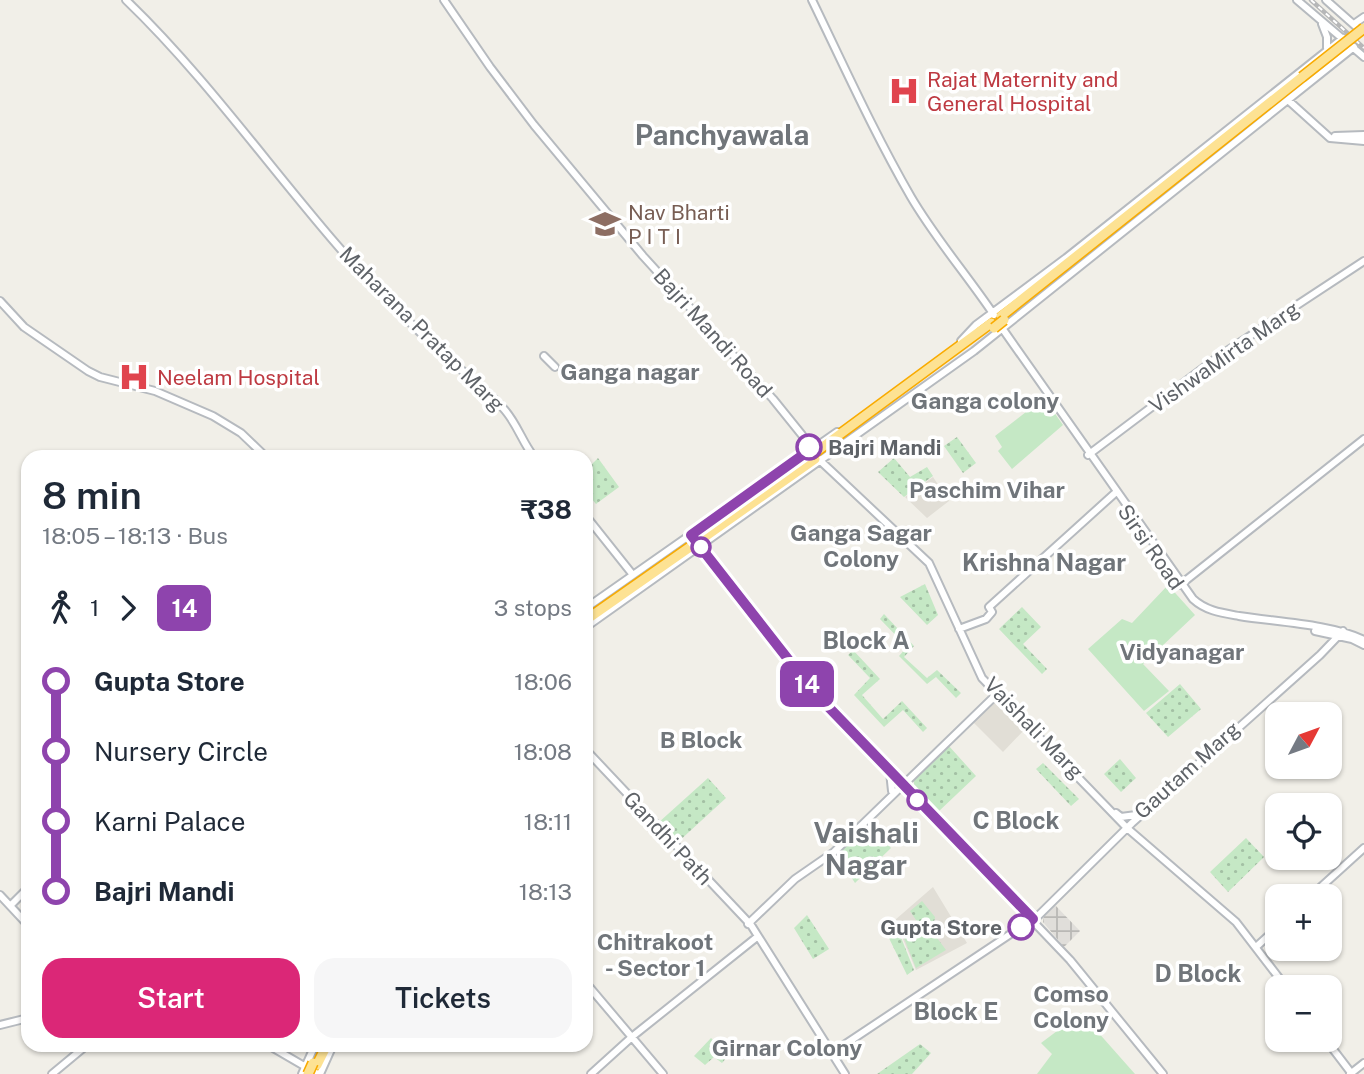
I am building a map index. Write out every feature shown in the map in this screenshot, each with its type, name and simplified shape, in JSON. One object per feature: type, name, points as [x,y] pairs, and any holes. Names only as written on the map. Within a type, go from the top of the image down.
[{"type":"highway","points":[[1303,79],[1364,26]]},
{"type":"highway","points":[[593,615],[995,323],[1303,79],[1364,34]]},
{"type":"highway","points":[[593,609],[695,541]]},
{"type":"highway","points":[[313,1070],[319,1052]]},
{"type":"highway","points":[[313,1070],[323,1052]]},
{"type":"street","name":"Maharana Pratap Marg","points":[[126,0],[167,40],[304,206],[391,304],[503,408],[529,450]]},
{"type":"street","name":"Bajri Mandi Road","points":[[442,0],[534,125],[643,256],[758,382],[815,454]]},
{"type":"street","points":[[442,0],[512,101],[599,207],[803,438]]},
{"type":"street","name":"Sirsi Road","points":[[814,0],[911,197],[988,306],[995,323],[1009,339],[1013,350],[1191,602],[1206,612],[1339,633],[1364,642]]},
{"type":"street","points":[[1297,0],[1364,57]]},
{"type":"street","points":[[1326,0],[1364,34]]},
{"type":"street","points":[[1354,24],[1364,17]]},
{"type":"street","points":[[1364,17],[1364,26]]},
{"type":"street","points":[[1321,22],[1331,46]]},
{"type":"street","points":[[995,323],[1343,37]]},
{"type":"street","points":[[1331,46],[1343,48],[1344,56]]},
{"type":"street","points":[[995,323],[1292,99],[1354,47]]},
{"type":"street","points":[[1292,99],[1335,136],[1361,138]]},
{"type":"street","points":[[1292,99],[1330,138],[1361,138]]},
{"type":"street","name":"VishwaMirta Marg","points":[[1089,456],[1218,357],[1364,263]]},
{"type":"street","points":[[0,303],[24,327],[100,377],[156,391],[213,416],[240,434],[257,450]]},
{"type":"street","points":[[0,303],[22,329],[94,378],[154,394],[240,434]]},
{"type":"street","points":[[988,306],[995,323],[1009,339]]},
{"type":"street","points":[[544,356],[555,367]]},
{"type":"street","points":[[1181,586],[1364,441]]},
{"type":"street","name":"Vaishali Marg","points":[[815,454],[930,559],[980,670],[996,692],[1137,836],[1228,913],[1279,975]]},
{"type":"street","name":"Sirsi Road","points":[[1089,456],[1181,586]]},
{"type":"street","points":[[960,629],[986,619],[992,612],[989,607],[1114,494]]},
{"type":"street","points":[[593,525],[633,575]]},
{"type":"street","points":[[593,603],[633,575],[695,541]]},
{"type":"street","points":[[593,621],[695,541]]},
{"type":"street","points":[[695,541],[813,691],[1072,958],[1165,1074]]},
{"type":"street","name":"Gautam Marg","points":[[1032,917],[1137,816],[1339,633]]},
{"type":"street","points":[[750,923],[788,881],[831,851],[996,692]]},
{"type":"street","name":"Gandhi Path","points":[[593,757],[750,923],[833,1049],[845,1074]]},
{"type":"street","points":[[890,771],[909,776]]},
{"type":"street","points":[[890,771],[893,792]]},
{"type":"street","points":[[909,776],[913,796]]},
{"type":"street","points":[[893,792],[913,796]]},
{"type":"street","points":[[1115,814],[1121,817],[1137,816],[1137,836],[1119,833],[1115,814]]},
{"type":"street","points":[[1324,884],[1364,848]]},
{"type":"street","points":[[0,895],[21,917]]},
{"type":"street","points":[[10,905],[21,895]]},
{"type":"street","points":[[833,1049],[1021,927],[1032,917]]},
{"type":"street","points":[[1032,917],[1041,931],[1112,1007]]},
{"type":"street","points":[[833,1049],[1032,917]]},
{"type":"street","points":[[591,1074],[633,1036],[757,936]]},
{"type":"street","points":[[1257,946],[1265,939]]},
{"type":"street","points":[[593,991],[663,1074]]},
{"type":"street","points":[[0,1025],[21,1020]]},
{"type":"street","points":[[52,1074],[79,1052]]},
{"type":"street","points":[[281,1052],[313,1070]]},
{"type":"street","points":[[313,1070],[314,1052]]},
{"type":"street","points":[[302,1074],[313,1070],[327,1052]]},
{"type":"street","points":[[1337,1052],[1353,1073],[1364,1065]]},
{"type":"shaded area","points":[[933,477],[949,501],[927,518],[905,497]]},
{"type":"shaded area","points":[[996,699],[1026,728],[1003,752],[972,721]]},
{"type":"shaded area","points":[[933,887],[967,943],[916,970],[895,920]]},
{"type":"shaded area","points":[[1054,904],[1080,931],[1064,947],[1043,922],[1044,916]]},
{"type":"green space","points":[[1044,398],[1063,425],[1012,469],[998,451],[1002,447],[995,436]]},
{"type":"green space","points":[[957,437],[976,463],[963,473],[944,446]]},
{"type":"green space","points":[[598,458],[619,487],[596,504],[593,500],[593,463]]},
{"type":"green space","points":[[894,458],[910,477],[927,467],[933,476],[904,497],[878,472]]},
{"type":"green space","points":[[925,584],[938,615],[927,625],[900,597]]},
{"type":"green space","points":[[1168,585],[1195,615],[1143,664],[1169,691],[1144,711],[1088,649],[1122,619],[1132,623]]},
{"type":"green space","points":[[1022,607],[1041,627],[1023,644],[1047,669],[1042,674],[999,629]]},
{"type":"green space","points":[[884,614],[914,646],[904,657],[927,678],[937,670],[961,693],[956,698],[936,677],[927,684],[899,656],[907,647],[880,619]]},
{"type":"green space","points":[[853,650],[880,679],[862,695],[883,719],[902,701],[927,728],[923,732],[903,710],[884,727],[854,695],[870,678],[848,655]]},
{"type":"green space","points":[[1180,684],[1201,709],[1168,737],[1146,713]]},
{"type":"green space","points":[[948,745],[976,776],[937,813],[914,786],[914,779]]},
{"type":"green space","points":[[1120,759],[1136,778],[1121,792],[1104,774]]},
{"type":"green space","points":[[1043,763],[1079,799],[1071,806],[1036,769]]},
{"type":"green space","points":[[708,778],[726,798],[677,843],[658,823]]},
{"type":"green space","points":[[868,823],[891,848],[855,883],[836,854]]},
{"type":"green space","points":[[1246,838],[1264,857],[1228,892],[1210,872]]},
{"type":"green space","points":[[922,901],[935,917],[934,923],[929,927],[946,950],[916,968],[902,933],[918,923],[910,911]]},
{"type":"green space","points":[[807,915],[829,949],[813,959],[794,928]]},
{"type":"green space","points":[[894,920],[914,970],[907,975],[884,926]]},
{"type":"green space","points":[[1081,1013],[1135,1074],[1037,1074],[1052,1054],[1041,1043]]},
{"type":"green space","points":[[711,1038],[724,1050],[729,1045],[734,1049],[722,1063],[714,1057],[705,1065],[694,1056]]},
{"type":"green space","points":[[920,1044],[931,1053],[912,1074],[877,1074]]},
{"type":"railway","points":[[1311,0],[1364,48]]},
{"type":"bus line","name":"14","points":[[809,447],[811,449],[691,535],[813,691],[1033,919],[1021,927]]},
{"type":"place","name":"Rajat Maternity and General Hospital","points":[[904,91]]},
{"type":"place","name":"Nav Bharti P I T I","points":[[605,224]]},
{"type":"place","name":"Neelam Hospital","points":[[134,377]]},
{"type":"place","name":"Bajri Mandi","points":[[809,447]]},
{"type":"place","name":"Gupta Store","points":[[1021,927]]},
{"type":"district","name":"Panchyawala","points":[[722,134]]},
{"type":"district","name":"Ganga nagar","points":[[630,371]]},
{"type":"district","name":"Ganga colony","points":[[985,400]]},
{"type":"district","name":"Paschim Vihar","points":[[987,489]]},
{"type":"district","name":"Ganga Sagar Colony","points":[[861,545]]},
{"type":"district","name":"Krishna Nagar","points":[[1044,562]]},
{"type":"district","name":"Block A","points":[[866,640]]},
{"type":"district","name":"Vidyanagar","points":[[1182,651]]},
{"type":"district","name":"B Block","points":[[701,739]]},
{"type":"district","name":"C Block","points":[[1016,820]]},
{"type":"district","name":"Vaishali Nagar","points":[[866,848]]},
{"type":"district","name":"Chitrakoot - Sector 1","points":[[655,954]]},
{"type":"district","name":"D Block","points":[[1198,973]]},
{"type":"district","name":"Comso Colony","points":[[1071,1006]]},
{"type":"district","name":"Block E","points":[[956,1011]]},
{"type":"district","name":"Girnar Colony","points":[[787,1047]]}]
